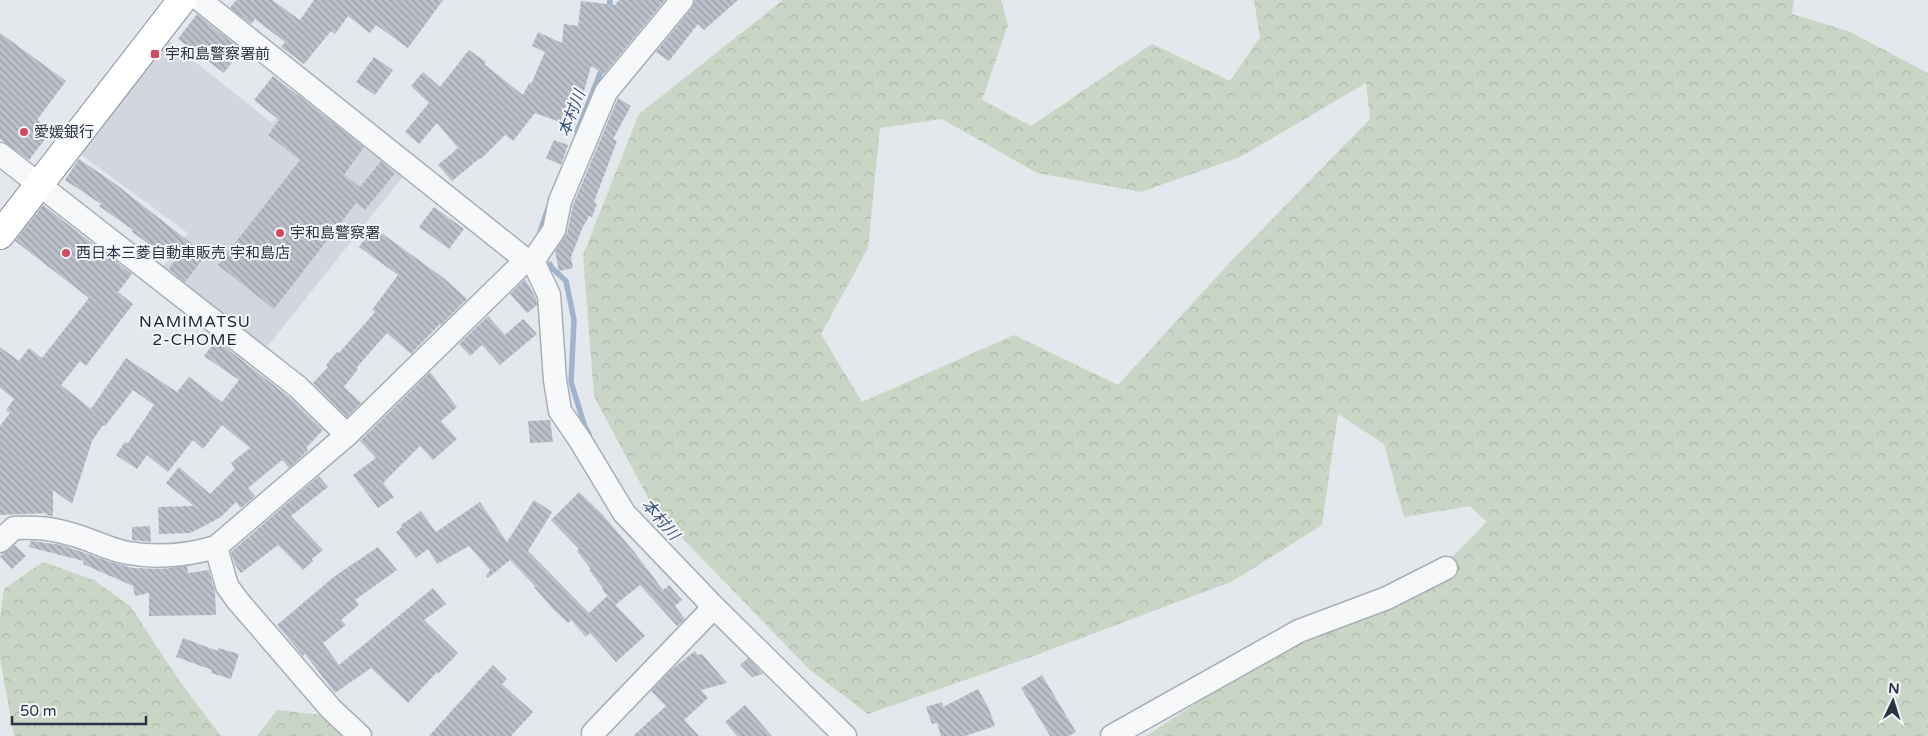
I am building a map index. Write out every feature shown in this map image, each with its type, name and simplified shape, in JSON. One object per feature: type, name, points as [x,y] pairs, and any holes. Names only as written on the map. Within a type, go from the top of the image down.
[{"type":"highway","points":[[0,235],[40,186],[182,0]]},
{"type":"street","points":[[200,0],[530,260],[549,295],[555,380],[560,411],[580,440],[624,513],[714,607],[845,736]]},
{"type":"street","points":[[0,541],[14,528],[41,527],[74,535],[127,553],[157,556],[201,551],[216,547],[347,435],[530,260],[554,230],[560,201],[606,92],[682,0]]},
{"type":"street","points":[[0,154],[298,387],[347,435]]},
{"type":"street","points":[[216,547],[227,586],[238,602],[331,710],[360,736]]},
{"type":"street","points":[[1112,736],[1299,630],[1387,598],[1446,568]]},
{"type":"street","points":[[593,733],[714,607]]},
{"type":"shaded area","points":[[169,41],[272,123],[300,89],[405,174],[264,351],[160,271],[188,233],[80,154]]},
{"type":"green space","points":[[783,0],[1001,0],[1008,25],[982,100],[1031,126],[1152,44],[1230,81],[1260,37],[1254,0],[1794,0],[1792,14],[1848,31],[1928,73],[1928,736],[1146,736],[1247,670],[1431,578],[1487,522],[1470,506],[1404,517],[1384,444],[1338,414],[1322,525],[1233,581],[1031,657],[868,714],[810,670],[654,509],[594,396],[583,255],[639,114]],"holes":[[[1366,83],[1370,119],[1233,259],[1118,385],[1014,335],[862,402],[821,334],[868,248],[880,128],[942,119],[1037,173],[1141,192],[1240,157]]]},
{"type":"green space","points":[[43,562],[94,580],[131,607],[178,679],[221,736],[14,736],[0,658],[0,618],[4,589]]},
{"type":"green space","points":[[277,710],[322,715],[343,736],[257,736]]},
{"type":"building","points":[[236,0],[272,0],[300,20],[314,0],[443,0],[408,48],[376,25],[370,33],[348,16],[335,34],[331,31],[304,64],[281,47],[285,42],[255,19],[251,24],[230,8]]},
{"type":"building","points":[[619,0],[665,0],[604,74],[591,66],[581,102],[569,98],[560,122],[535,113],[513,141],[505,135],[481,159],[452,181],[438,165],[458,148],[437,123],[419,144],[405,132],[429,103],[411,86],[423,72],[440,87],[469,50],[486,62],[484,64],[523,95],[529,83],[531,84],[545,52],[532,46],[538,32],[562,43],[564,24],[578,26],[581,1],[615,5]]},
{"type":"building","points":[[695,0],[738,0],[704,30],[698,24],[669,61],[656,52],[692,8]]},
{"type":"building","points":[[197,14],[241,50],[224,73],[178,39]]},
{"type":"building","points":[[0,33],[66,81],[37,120],[52,130],[29,160],[0,139]]},
{"type":"building","points":[[374,57],[393,70],[375,95],[356,82]]},
{"type":"building","points":[[273,76],[364,147],[344,175],[360,187],[381,161],[395,173],[365,210],[356,203],[274,309],[218,265],[300,160],[268,135],[279,120],[254,100]]},
{"type":"building","points":[[618,98],[631,106],[613,139],[617,141],[594,202],[597,204],[592,217],[589,216],[582,229],[571,257],[573,268],[559,271],[555,251],[567,233],[573,205]]},
{"type":"building","points":[[554,140],[568,145],[561,165],[546,158]]},
{"type":"building","points":[[79,159],[113,182],[206,255],[185,282],[169,269],[174,262],[99,206],[101,204],[65,180]]},
{"type":"building","points":[[43,205],[132,274],[118,292],[133,304],[86,366],[80,361],[61,385],[91,409],[126,358],[177,392],[189,377],[222,402],[239,380],[204,356],[216,340],[289,397],[323,430],[306,448],[308,450],[289,468],[282,460],[248,488],[255,496],[241,508],[236,502],[221,517],[190,533],[159,534],[158,507],[194,506],[166,483],[179,467],[210,494],[235,469],[231,463],[250,448],[222,425],[203,449],[193,440],[168,472],[147,455],[137,469],[116,455],[125,442],[128,443],[154,405],[133,390],[92,441],[72,504],[53,490],[53,516],[45,515],[48,513],[0,515],[0,426],[10,413],[6,410],[14,399],[0,388],[0,347],[19,361],[29,348],[42,358],[89,298],[15,241]]},
{"type":"building","points":[[434,207],[464,229],[449,249],[419,227]]},
{"type":"building","points":[[373,227],[445,279],[467,299],[411,354],[387,333],[357,367],[358,369],[344,387],[361,403],[347,417],[313,383],[328,367],[326,365],[337,352],[339,353],[375,312],[372,310],[398,275],[359,247]]},
{"type":"building","points":[[525,279],[536,298],[537,305],[527,313],[510,294]]},
{"type":"building","points":[[488,316],[505,335],[523,319],[537,334],[500,365],[482,345],[470,356],[459,344]]},
{"type":"building","points":[[430,372],[457,407],[441,421],[457,439],[433,460],[420,446],[383,483],[394,497],[378,508],[353,475],[376,458],[360,441]]},
{"type":"building","points":[[550,420],[553,442],[530,443],[528,421]]},
{"type":"building","points":[[319,476],[328,487],[291,516],[323,550],[303,570],[278,545],[241,573],[235,565],[231,552]]},
{"type":"building","points":[[579,492],[603,515],[663,590],[669,585],[682,600],[675,606],[685,619],[677,626],[640,585],[615,605],[589,570],[591,569],[577,551],[579,549],[551,520]]},
{"type":"building","points":[[534,500],[552,512],[528,551],[589,613],[607,596],[645,636],[616,662],[590,633],[586,637],[571,620],[568,623],[554,610],[535,586],[510,560],[488,578],[486,576],[490,570],[469,546],[437,564],[428,549],[416,558],[396,532],[402,527],[401,525],[421,511],[436,532],[480,502],[507,542]]},
{"type":"building","points":[[150,526],[151,542],[132,540],[132,527]]},
{"type":"building","points":[[31,541],[62,545],[133,568],[162,569],[187,566],[188,573],[209,570],[215,592],[216,615],[149,616],[149,593],[135,596],[133,586],[83,564],[84,561],[29,547]]},
{"type":"building","points":[[15,545],[26,556],[12,569],[0,556]]},
{"type":"building","points":[[378,547],[397,570],[355,600],[359,605],[341,620],[346,625],[323,643],[339,665],[433,588],[446,604],[424,620],[458,653],[408,703],[371,668],[335,693],[305,654],[303,656],[277,625],[335,576]]},
{"type":"building","points":[[183,638],[218,651],[218,648],[239,654],[231,679],[211,673],[212,670],[176,657]]},
{"type":"building","points":[[695,651],[698,655],[702,654],[727,683],[701,690],[708,698],[684,720],[699,736],[633,736],[666,706],[651,691],[671,670]]},
{"type":"building","points":[[748,658],[763,674],[752,677],[740,665]]},
{"type":"building","points":[[493,665],[507,679],[502,684],[533,712],[511,736],[429,736]]},
{"type":"building","points":[[1042,675],[1076,732],[1069,736],[1050,736],[1021,688]]},
{"type":"building","points":[[978,689],[989,709],[995,726],[965,736],[941,736],[937,723],[932,724],[926,707],[942,702],[943,707]]},
{"type":"building","points":[[745,705],[772,736],[737,736],[725,722]]},
{"type":"waterway","name":"本村川","points":[[609,12],[610,0]]},
{"type":"waterway","name":"本村川","points":[[577,132],[603,66]]},
{"type":"waterway","name":"本村川","points":[[540,232],[548,208]]},
{"type":"waterway","name":"本村川","points":[[550,264],[566,281],[574,320],[571,382],[589,434]]},
{"type":"place","name":"宇和島警察署前","points":[[155,54]]},
{"type":"place","name":"愛媛銀行","points":[[24,132]]},
{"type":"place","name":"宇和島警察署","points":[[280,233]]},
{"type":"place","name":"西日本三菱自動車販売 宇和島店","points":[[66,253]]},
{"type":"district","name":"NAMIMATSU 2-CHOME","points":[[195,330]]}]
